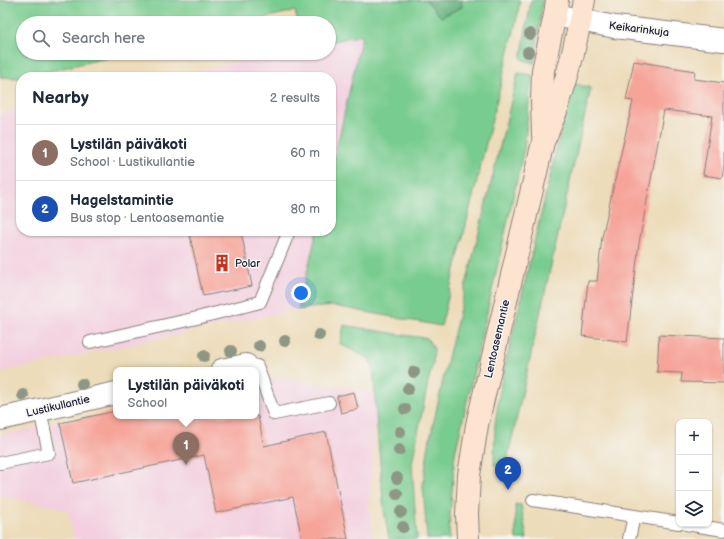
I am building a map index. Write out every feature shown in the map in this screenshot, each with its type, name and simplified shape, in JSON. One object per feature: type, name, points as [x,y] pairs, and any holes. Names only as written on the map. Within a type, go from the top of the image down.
[{"type":"main road","name":"Lentoasemantie","points":[[543,142],[543,70],[556,7]]},
{"type":"main road","name":"Lentoasemantie","points":[[468,539],[468,475],[477,425],[543,142],[559,103],[567,76],[582,10]]},
{"type":"street","name":"Keikarinkuja","points":[[556,7],[582,10],[615,27],[724,40]]},
{"type":"street","points":[[236,367],[246,365]]},
{"type":"street","name":"Lustikullantie","points":[[0,419],[113,394]]},
{"type":"lane","points":[[90,342],[260,302],[287,236]]},
{"type":"lane","points":[[246,365],[257,367]]},
{"type":"lane","points":[[259,372],[274,414],[329,403]]},
{"type":"lane","points":[[0,463],[49,453],[40,410]]},
{"type":"lane","points":[[533,500],[676,523]]},
{"type":"lane","points":[[629,539],[634,516]]},
{"type":"lane","points":[[705,527],[724,530]]},
{"type":"shaded area","points":[[363,35],[336,151],[336,72],[191,72],[247,60],[336,60],[336,41]]},
{"type":"shaded area","points":[[16,110],[16,236],[316,236],[298,309],[0,372],[0,114]]},
{"type":"shaded area","points":[[281,377],[378,394],[369,506],[374,539],[74,539],[68,510],[0,495],[0,435],[113,412],[113,419],[259,419],[259,381]]},
{"type":"green space","points":[[0,0],[426,0],[441,17],[462,7],[461,0],[520,0],[518,14],[441,326],[334,306],[298,309],[316,236],[336,236],[336,151],[362,35],[336,41],[336,16],[296,16],[295,11],[273,16],[16,16],[16,60],[97,60],[45,72],[16,72],[16,78],[0,77]]},
{"type":"green space","points":[[426,0],[461,0],[462,7],[441,17]]},
{"type":"green space","points":[[531,0],[543,0],[534,63],[521,59]]},
{"type":"green space","points":[[518,73],[532,75],[524,149],[455,454],[449,528],[450,539],[427,539],[423,486],[429,443],[447,362]]},
{"type":"green space","points":[[572,83],[591,88],[506,465],[494,465],[495,424],[501,383]]},
{"type":"green space","points":[[344,325],[427,338],[434,349],[433,363],[412,464],[417,539],[389,539],[384,511],[373,366],[368,358],[340,344]]},
{"type":"green space","points":[[515,504],[521,505],[527,539],[516,539]]},
{"type":"building","points":[[634,61],[695,71],[694,79],[724,83],[724,166],[722,178],[703,175],[712,116],[664,110],[639,243],[627,342],[582,336],[588,281],[597,281],[602,237],[633,101],[626,100]]},
{"type":"building","name":"Polar","points":[[190,236],[242,236],[252,286],[203,296]]},
{"type":"building","points":[[659,335],[724,338],[724,383],[681,382],[682,373],[657,372]]},
{"type":"building","points":[[354,392],[358,409],[341,413],[337,396]]},
{"type":"building","points":[[113,412],[113,419],[259,419],[264,446],[326,432],[348,539],[302,539],[293,497],[216,513],[204,455],[73,483],[60,423]]},
{"type":"place","name":"Polar","points":[[222,263]]},
{"type":"place","name":"Lystilän päiväkoti","points":[[186,465]]},
{"type":"place","name":"Hagelstamintie","points":[[508,490]]}]
